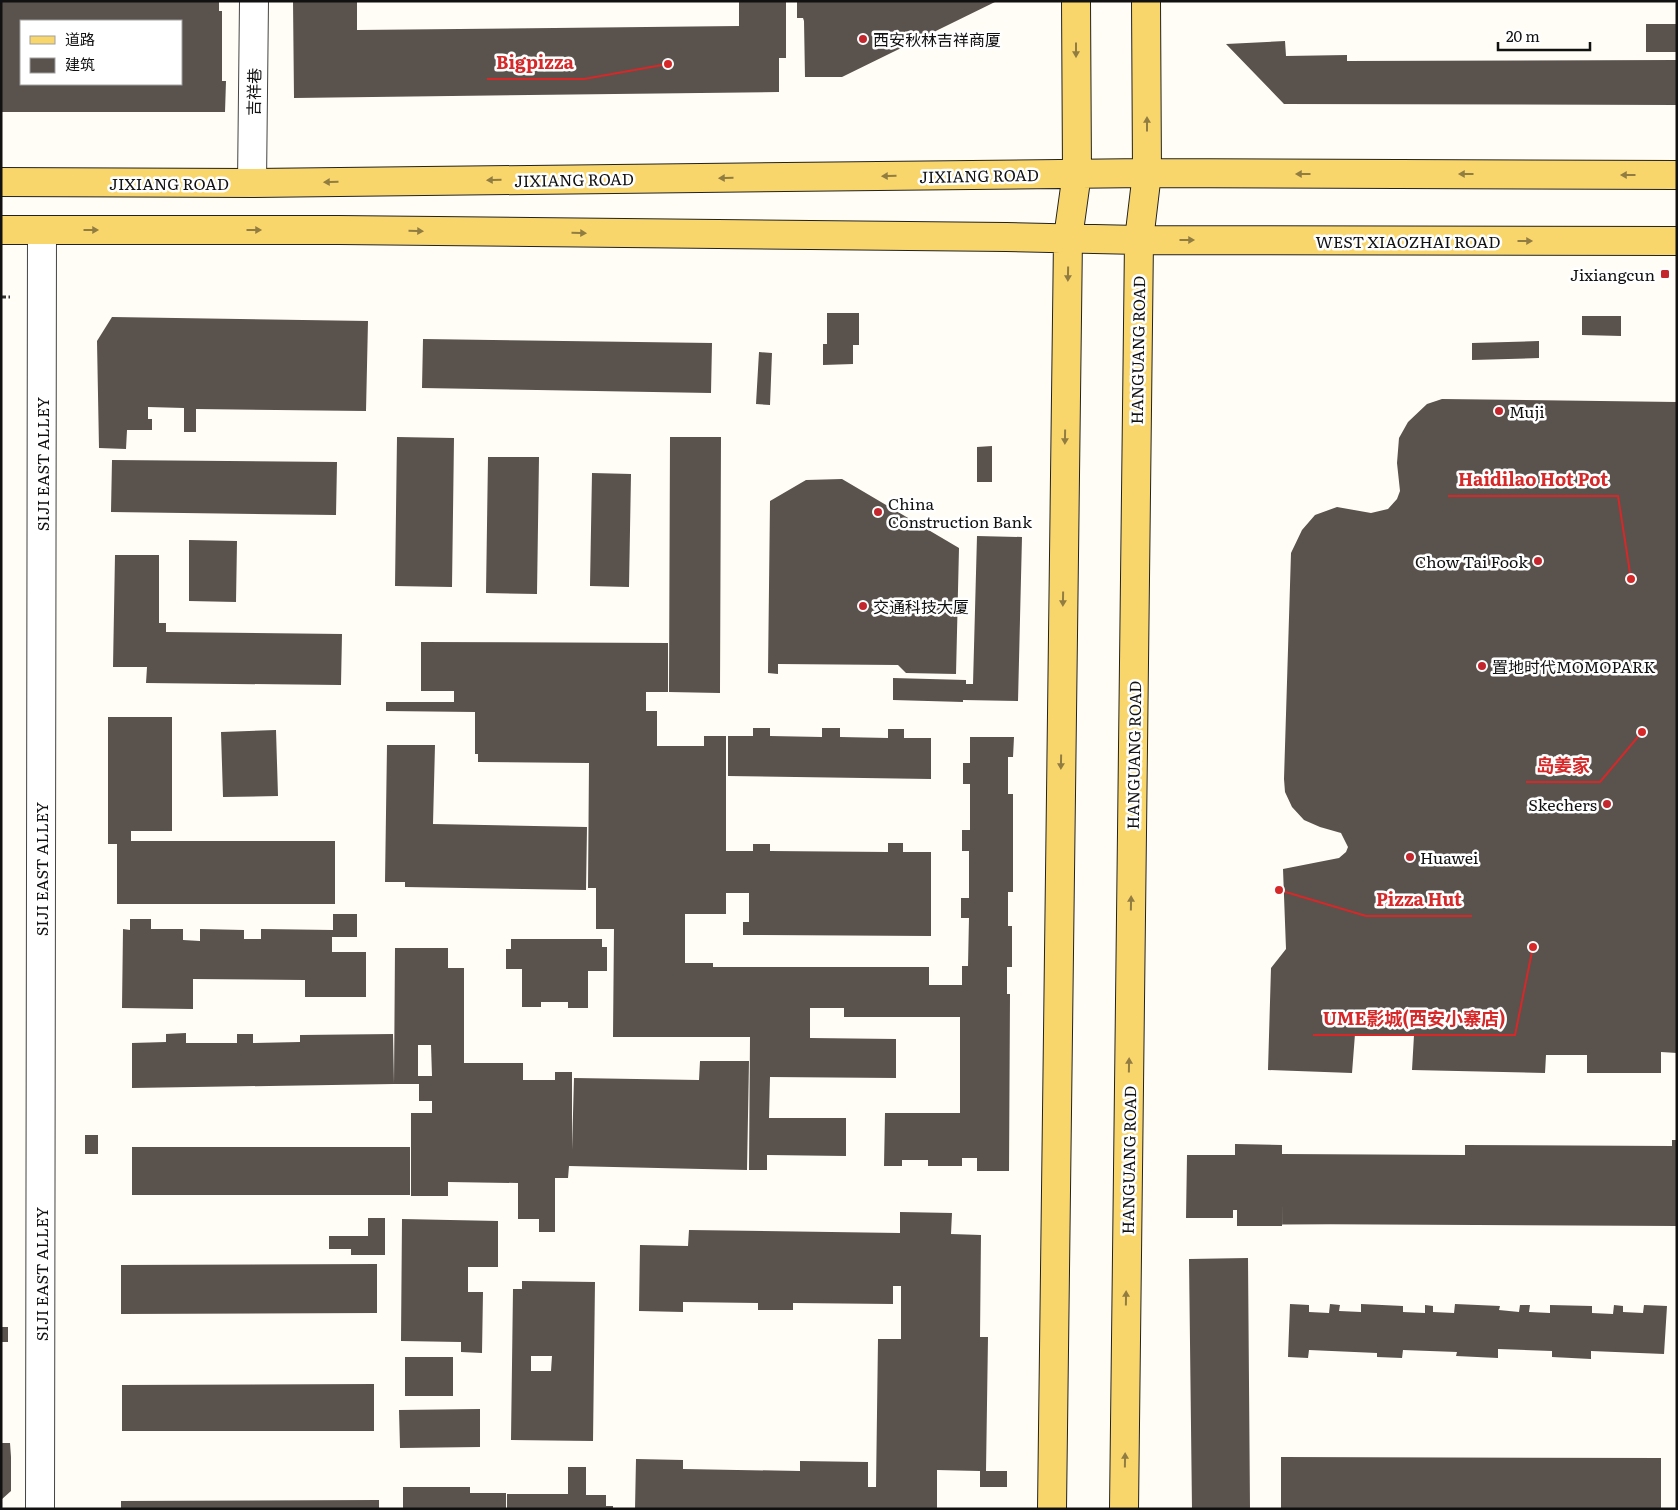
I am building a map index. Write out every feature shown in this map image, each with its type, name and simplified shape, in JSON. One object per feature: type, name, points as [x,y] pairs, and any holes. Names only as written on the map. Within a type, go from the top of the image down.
[{"type":"main road","points":[[1052,1509],[1068,238],[1076,174],[1076,1]]},
{"type":"main road","name":"HANGUANG ROAD","points":[[1124,1509],[1138,240],[1147,173],[1146,1]]},
{"type":"main road","name":"JIXIANG ROAD","points":[[1,182],[252,183],[1147,173]]},
{"type":"main road","points":[[1147,173],[1677,175]]},
{"type":"main road","points":[[1,230],[339,230],[1138,240]]},
{"type":"main road","name":"WEST XIAOZHAI ROAD","points":[[1138,240],[1677,241]]},
{"type":"street","name":"吉祥巷","points":[[252,183],[254,1]]},
{"type":"street","name":"SIJI EAST ALLEY","points":[[40,1509],[42,230]]},
{"type":"path","points":[[1,297],[10,297]]},
{"type":"building","points":[[1,1],[219,1],[219,11],[222,11],[222,81],[226,81],[225,112],[1,112]]},
{"type":"building","points":[[293,1],[357,1],[357,30],[739,26],[739,1],[786,1],[786,58],[779,58],[779,92],[294,98]]},
{"type":"building","name":"西安秋林吉祥商厦","points":[[797,1],[997,1],[842,77],[805,77],[804,21],[803,18],[797,18]]},
{"type":"building","points":[[1646,24],[1677,24],[1677,52],[1646,52]]},
{"type":"building","points":[[1285,41],[1286,56],[1347,55],[1347,61],[1677,60],[1677,105],[1284,104],[1226,44]]},
{"type":"building","points":[[827,313],[859,313],[859,345],[853,345],[853,364],[823,365],[823,344],[827,344]]},
{"type":"building","points":[[1582,316],[1621,316],[1621,336],[1582,335]]},
{"type":"building","points":[[112,317],[368,321],[366,411],[196,409],[196,432],[184,432],[184,408],[148,407],[148,419],[152,419],[152,430],[127,430],[126,449],[99,448],[97,341]]},
{"type":"building","points":[[423,339],[712,343],[711,393],[422,388]]},
{"type":"building","points":[[1539,341],[1539,358],[1472,360],[1472,343]]},
{"type":"building","points":[[759,352],[772,353],[770,405],[756,404]]},
{"type":"building","name":"置地时代MOMOPARK","points":[[1442,399],[1677,402],[1677,1053],[1661,1052],[1661,1073],[1587,1073],[1587,1055],[1546,1055],[1545,1073],[1412,1070],[1414,1035],[1355,1034],[1352,1073],[1268,1070],[1271,968],[1286,949],[1283,869],[1339,858],[1346,852],[1348,847],[1341,833],[1304,820],[1292,807],[1285,792],[1291,553],[1302,530],[1315,515],[1337,507],[1371,513],[1388,509],[1397,499],[1400,491],[1397,463],[1399,438],[1408,422],[1427,404]]},
{"type":"building","points":[[397,437],[454,438],[452,587],[395,586]]},
{"type":"building","points":[[670,437],[721,437],[720,693],[669,692]]},
{"type":"building","points":[[992,446],[992,482],[977,482],[977,447]]},
{"type":"building","points":[[488,457],[539,457],[537,594],[486,593]]},
{"type":"building","points":[[112,460],[337,462],[336,515],[111,512]]},
{"type":"building","points":[[592,473],[631,474],[629,587],[590,586]]},
{"type":"building","name":"交通科技大厦","points":[[842,479],[959,548],[956,674],[906,673],[898,665],[778,664],[778,674],[768,673],[770,501],[806,480]]},
{"type":"building","points":[[977,536],[1022,537],[1018,701],[893,700],[893,678],[966,680],[966,684],[973,684]]},
{"type":"building","points":[[189,540],[237,541],[236,602],[189,601]]},
{"type":"building","points":[[115,555],[159,555],[159,623],[166,623],[166,632],[342,634],[341,685],[146,683],[147,667],[113,667]]},
{"type":"building","points":[[421,642],[668,643],[668,692],[646,692],[646,711],[657,711],[657,746],[704,746],[704,736],[726,736],[726,851],[753,851],[753,844],[770,844],[770,851],[888,852],[888,843],[903,843],[903,852],[931,852],[931,936],[743,935],[743,922],[749,922],[749,893],[726,893],[726,914],[685,914],[685,963],[713,963],[713,967],[929,967],[929,985],[962,985],[962,966],[968,966],[969,918],[961,918],[961,898],[969,898],[969,851],[962,851],[962,830],[970,830],[970,784],[963,784],[963,763],[970,763],[970,737],[1014,737],[1013,757],[1008,757],[1008,794],[1013,794],[1013,892],[1008,892],[1008,926],[1012,926],[1012,967],[1007,967],[1007,994],[1010,994],[1009,1171],[977,1171],[977,1158],[962,1158],[962,1166],[928,1166],[928,1160],[902,1160],[902,1166],[884,1166],[885,1113],[960,1113],[960,1017],[844,1017],[844,1008],[810,1008],[810,1038],[896,1039],[896,1078],[770,1077],[769,1118],[846,1118],[846,1156],[767,1155],[767,1170],[749,1170],[750,1037],[613,1037],[614,929],[596,929],[596,888],[588,888],[589,763],[478,762],[478,754],[475,754],[475,712],[386,711],[386,702],[454,702],[454,691],[421,691]]},
{"type":"building","points":[[108,717],[172,717],[172,831],[131,831],[131,841],[335,841],[335,904],[117,904],[117,844],[108,844]]},
{"type":"building","points":[[753,728],[770,728],[770,736],[822,737],[822,728],[840,728],[840,737],[888,738],[888,729],[904,729],[904,738],[931,738],[931,779],[728,776],[728,736],[753,736]]},
{"type":"building","points":[[276,730],[278,796],[223,797],[221,732]]},
{"type":"building","points":[[387,745],[435,745],[433,824],[587,827],[586,890],[405,887],[405,882],[385,882]]},
{"type":"building","points":[[333,914],[357,914],[357,937],[332,937],[332,952],[366,952],[366,997],[305,997],[305,980],[193,979],[193,1009],[122,1008],[123,929],[130,930],[130,919],[151,919],[151,929],[183,929],[183,940],[200,941],[200,929],[244,930],[244,939],[261,939],[261,929],[333,930]]},
{"type":"building","points":[[511,939],[602,939],[602,947],[607,947],[607,971],[588,971],[588,1008],[568,1008],[568,1002],[541,1002],[541,1007],[522,1007],[522,969],[506,969],[506,949],[511,949]]},
{"type":"building","points":[[395,948],[448,948],[448,968],[464,968],[464,1063],[523,1063],[523,1080],[555,1080],[555,1072],[572,1072],[572,1150],[574,1078],[699,1080],[700,1061],[749,1061],[747,1170],[569,1166],[568,1178],[555,1178],[555,1232],[539,1232],[539,1219],[518,1219],[518,1183],[448,1182],[448,1196],[411,1196],[411,1113],[432,1113],[432,1101],[419,1101],[419,1084],[394,1084]],"holes":[[[418,1045],[431,1045],[432,1076],[418,1076]]]},
{"type":"building","points":[[186,1033],[186,1043],[237,1043],[237,1034],[253,1034],[253,1043],[300,1042],[300,1035],[393,1034],[394,1084],[132,1088],[132,1043],[166,1042],[166,1034]]},
{"type":"building","points":[[85,1135],[98,1135],[98,1154],[85,1154]]},
{"type":"building","points":[[1672,1140],[1677,1140],[1677,1226],[1282,1224],[1282,1226],[1237,1226],[1237,1210],[1233,1210],[1233,1218],[1186,1218],[1187,1155],[1235,1155],[1235,1144],[1282,1145],[1282,1154],[1465,1155],[1465,1145],[1672,1146]]},
{"type":"building","points":[[132,1147],[410,1147],[410,1195],[132,1195]]},
{"type":"building","points":[[900,1212],[952,1213],[951,1234],[981,1235],[980,1337],[988,1337],[986,1471],[1007,1471],[1007,1487],[980,1487],[980,1471],[937,1470],[937,1509],[635,1509],[636,1459],[683,1460],[683,1469],[800,1471],[800,1461],[868,1462],[868,1487],[876,1487],[878,1339],[901,1339],[901,1286],[893,1286],[893,1304],[793,1303],[793,1310],[758,1310],[758,1303],[683,1302],[683,1312],[639,1311],[640,1245],[688,1246],[689,1230],[900,1233]]},
{"type":"building","points":[[368,1218],[385,1218],[385,1255],[351,1255],[351,1249],[329,1249],[329,1236],[368,1236]]},
{"type":"building","points":[[402,1219],[498,1221],[498,1267],[468,1267],[468,1292],[483,1292],[482,1353],[461,1352],[461,1342],[401,1341]]},
{"type":"building","points":[[1248,1258],[1250,1509],[1192,1509],[1189,1259]]},
{"type":"building","points":[[377,1264],[377,1313],[121,1314],[121,1265]]},
{"type":"building","points":[[522,1281],[595,1282],[593,1441],[511,1440],[513,1289],[522,1289]],"holes":[[[531,1356],[552,1356],[551,1371],[531,1371]]]},
{"type":"building","points":[[1290,1304],[1309,1305],[1309,1312],[1329,1313],[1330,1304],[1340,1305],[1339,1311],[1361,1312],[1361,1304],[1403,1306],[1403,1312],[1425,1313],[1425,1305],[1433,1306],[1433,1312],[1454,1313],[1455,1304],[1500,1306],[1499,1310],[1519,1312],[1520,1305],[1530,1305],[1529,1312],[1550,1313],[1550,1305],[1592,1306],[1592,1313],[1613,1314],[1614,1305],[1623,1306],[1623,1312],[1643,1313],[1644,1305],[1667,1306],[1664,1354],[1591,1351],[1591,1359],[1552,1357],[1552,1351],[1498,1349],[1498,1358],[1456,1356],[1457,1352],[1403,1350],[1402,1358],[1377,1357],[1377,1353],[1309,1350],[1308,1358],[1288,1357]]},
{"type":"building","points":[[1,1327],[8,1327],[8,1342],[1,1342]]},
{"type":"building","points":[[405,1357],[453,1357],[453,1396],[405,1396]]},
{"type":"building","points":[[374,1384],[374,1431],[122,1431],[122,1385]]},
{"type":"building","points":[[480,1409],[480,1447],[400,1448],[399,1410]]},
{"type":"building","points":[[1,1443],[10,1443],[11,1491],[1,1500]]},
{"type":"building","points":[[1281,1457],[1661,1458],[1661,1509],[1281,1509]]},
{"type":"building","points":[[568,1467],[586,1467],[586,1495],[606,1495],[606,1506],[613,1506],[613,1509],[507,1509],[507,1494],[568,1494]]},
{"type":"building","points":[[403,1487],[470,1487],[470,1493],[506,1493],[506,1509],[403,1509]]},
{"type":"building","points":[[379,1500],[379,1509],[121,1509],[121,1501]]},
{"type":"place","name":"西安秋林吉祥商厦","points":[[863,39]]},
{"type":"place","name":"Bigpizza","points":[[668,64]]},
{"type":"place","name":"Jixiangcun","points":[[1665,274]]},
{"type":"place","name":"Muji","points":[[1499,411]]},
{"type":"place","name":"China Construction Bank","points":[[878,512]]},
{"type":"place","name":"Chow Tai Fook","points":[[1538,561]]},
{"type":"place","name":"Haidilao Hot Pot","points":[[1631,579]]},
{"type":"place","name":"交通科技大厦","points":[[863,606]]},
{"type":"place","name":"置地时代MOMOPARK","points":[[1482,666]]},
{"type":"place","name":"岛姜家","points":[[1642,732]]},
{"type":"place","name":"Skechers","points":[[1607,804]]},
{"type":"place","name":"Huawei","points":[[1410,857]]},
{"type":"place","name":"Pizza Hut","points":[[1279,890]]},
{"type":"place","name":"UME影城(西安小寨店)","points":[[1533,947]]}]
